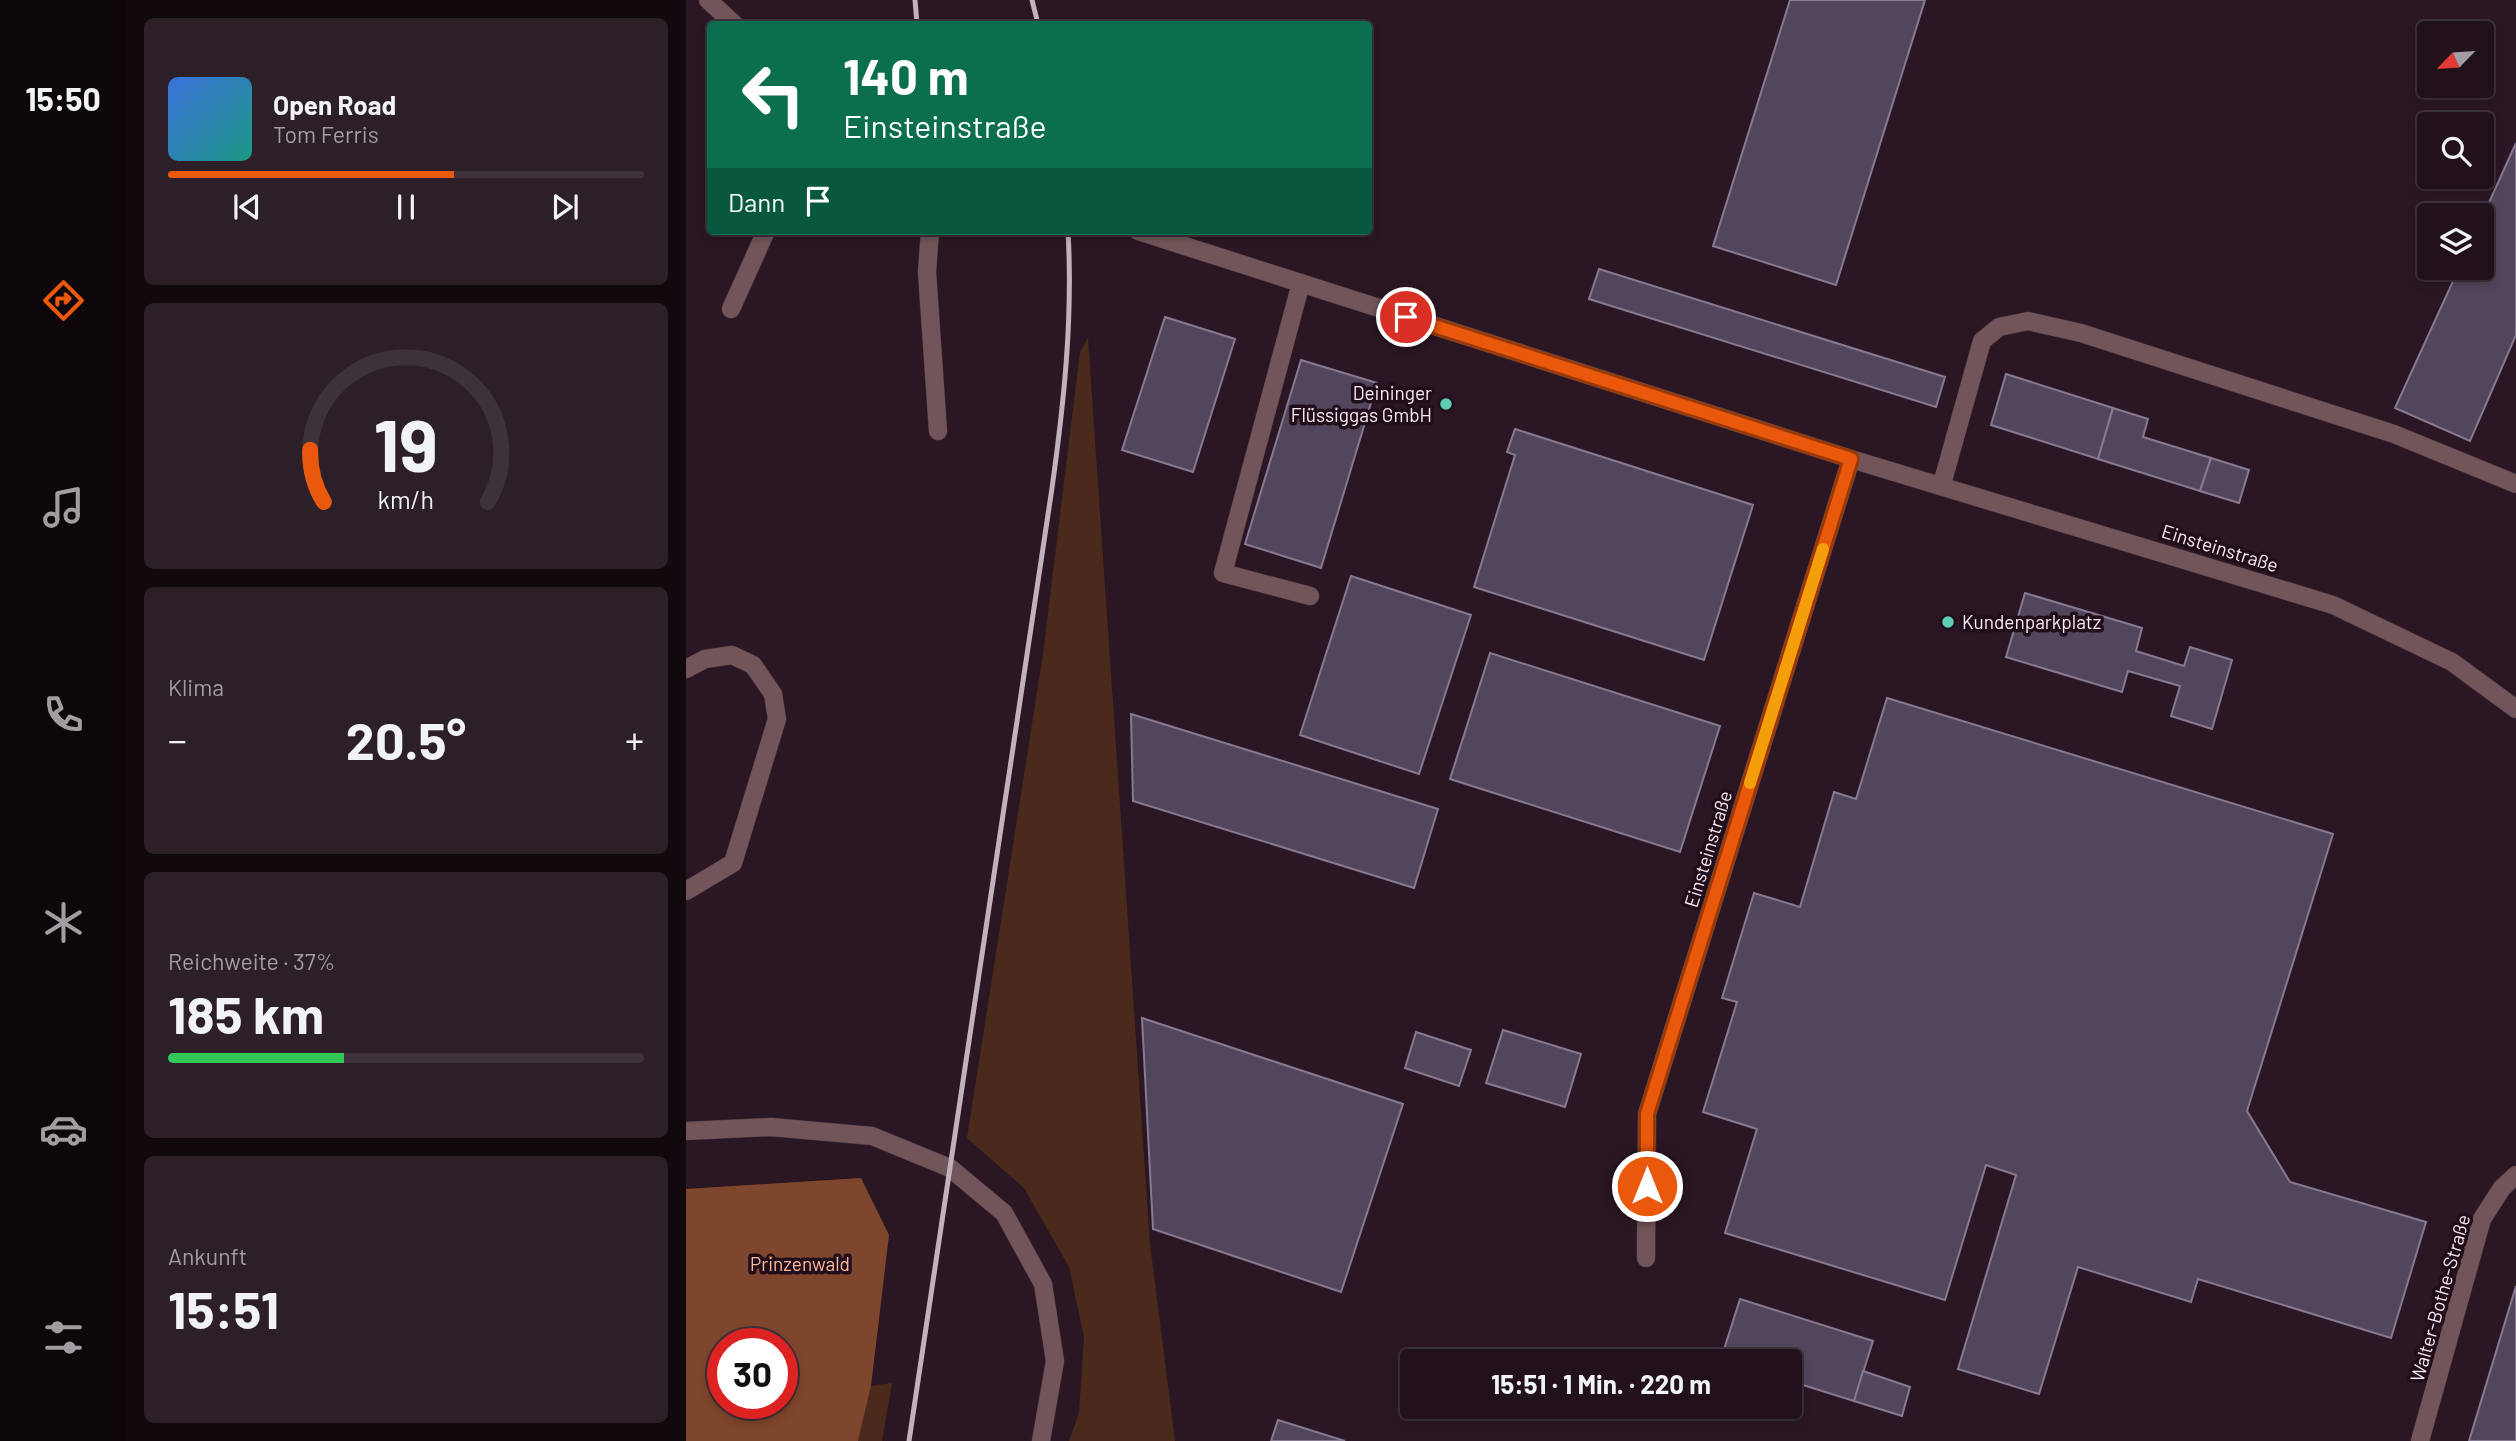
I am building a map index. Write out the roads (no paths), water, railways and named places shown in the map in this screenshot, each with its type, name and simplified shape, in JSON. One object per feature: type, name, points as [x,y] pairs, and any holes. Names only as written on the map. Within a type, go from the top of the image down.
[{"type":"street","points":[[708,0],[731,21]]},
{"type":"street","points":[[731,309],[764,235]]},
{"type":"street","points":[[930,235],[927,272],[939,431]]},
{"type":"street","name":"Einsteinstraße","points":[[1151,235],[1851,459],[1942,484],[2333,605],[2452,662],[2516,709]]},
{"type":"street","points":[[1301,283],[1223,573],[1310,596]]},
{"type":"street","points":[[1942,484],[1982,341],[1999,327],[2028,321],[2081,333],[2394,434],[2516,484]]},
{"type":"street","name":"Einsteinstraße","points":[[1646,1258],[1647,1114],[1851,459]]},
{"type":"street","points":[[686,669],[705,659],[732,655],[753,666],[773,694],[777,719],[733,863],[686,891]]},
{"type":"street","points":[[686,1131],[771,1127],[872,1136],[950,1168],[1004,1213],[1042,1284],[1045,1297],[1055,1361],[1041,1441]]},
{"type":"street","name":"Walter-Bothe-Straße","points":[[2420,1441],[2483,1219],[2502,1188],[2516,1175]]},
{"type":"railway","points":[[915,0],[917,21]]},
{"type":"railway","points":[[1032,0],[1037,21]]},
{"type":"railway","points":[[909,1441],[1056,456],[1068,328],[1068,235]]},
{"type":"place","name":"Deininger Flüssiggas GmbH","points":[[1446,404]]},
{"type":"place","name":"Kundenparkplatz","points":[[1948,622]]},
{"type":"park label","name":"Prinzenwald","points":[[800,1264]]}]
